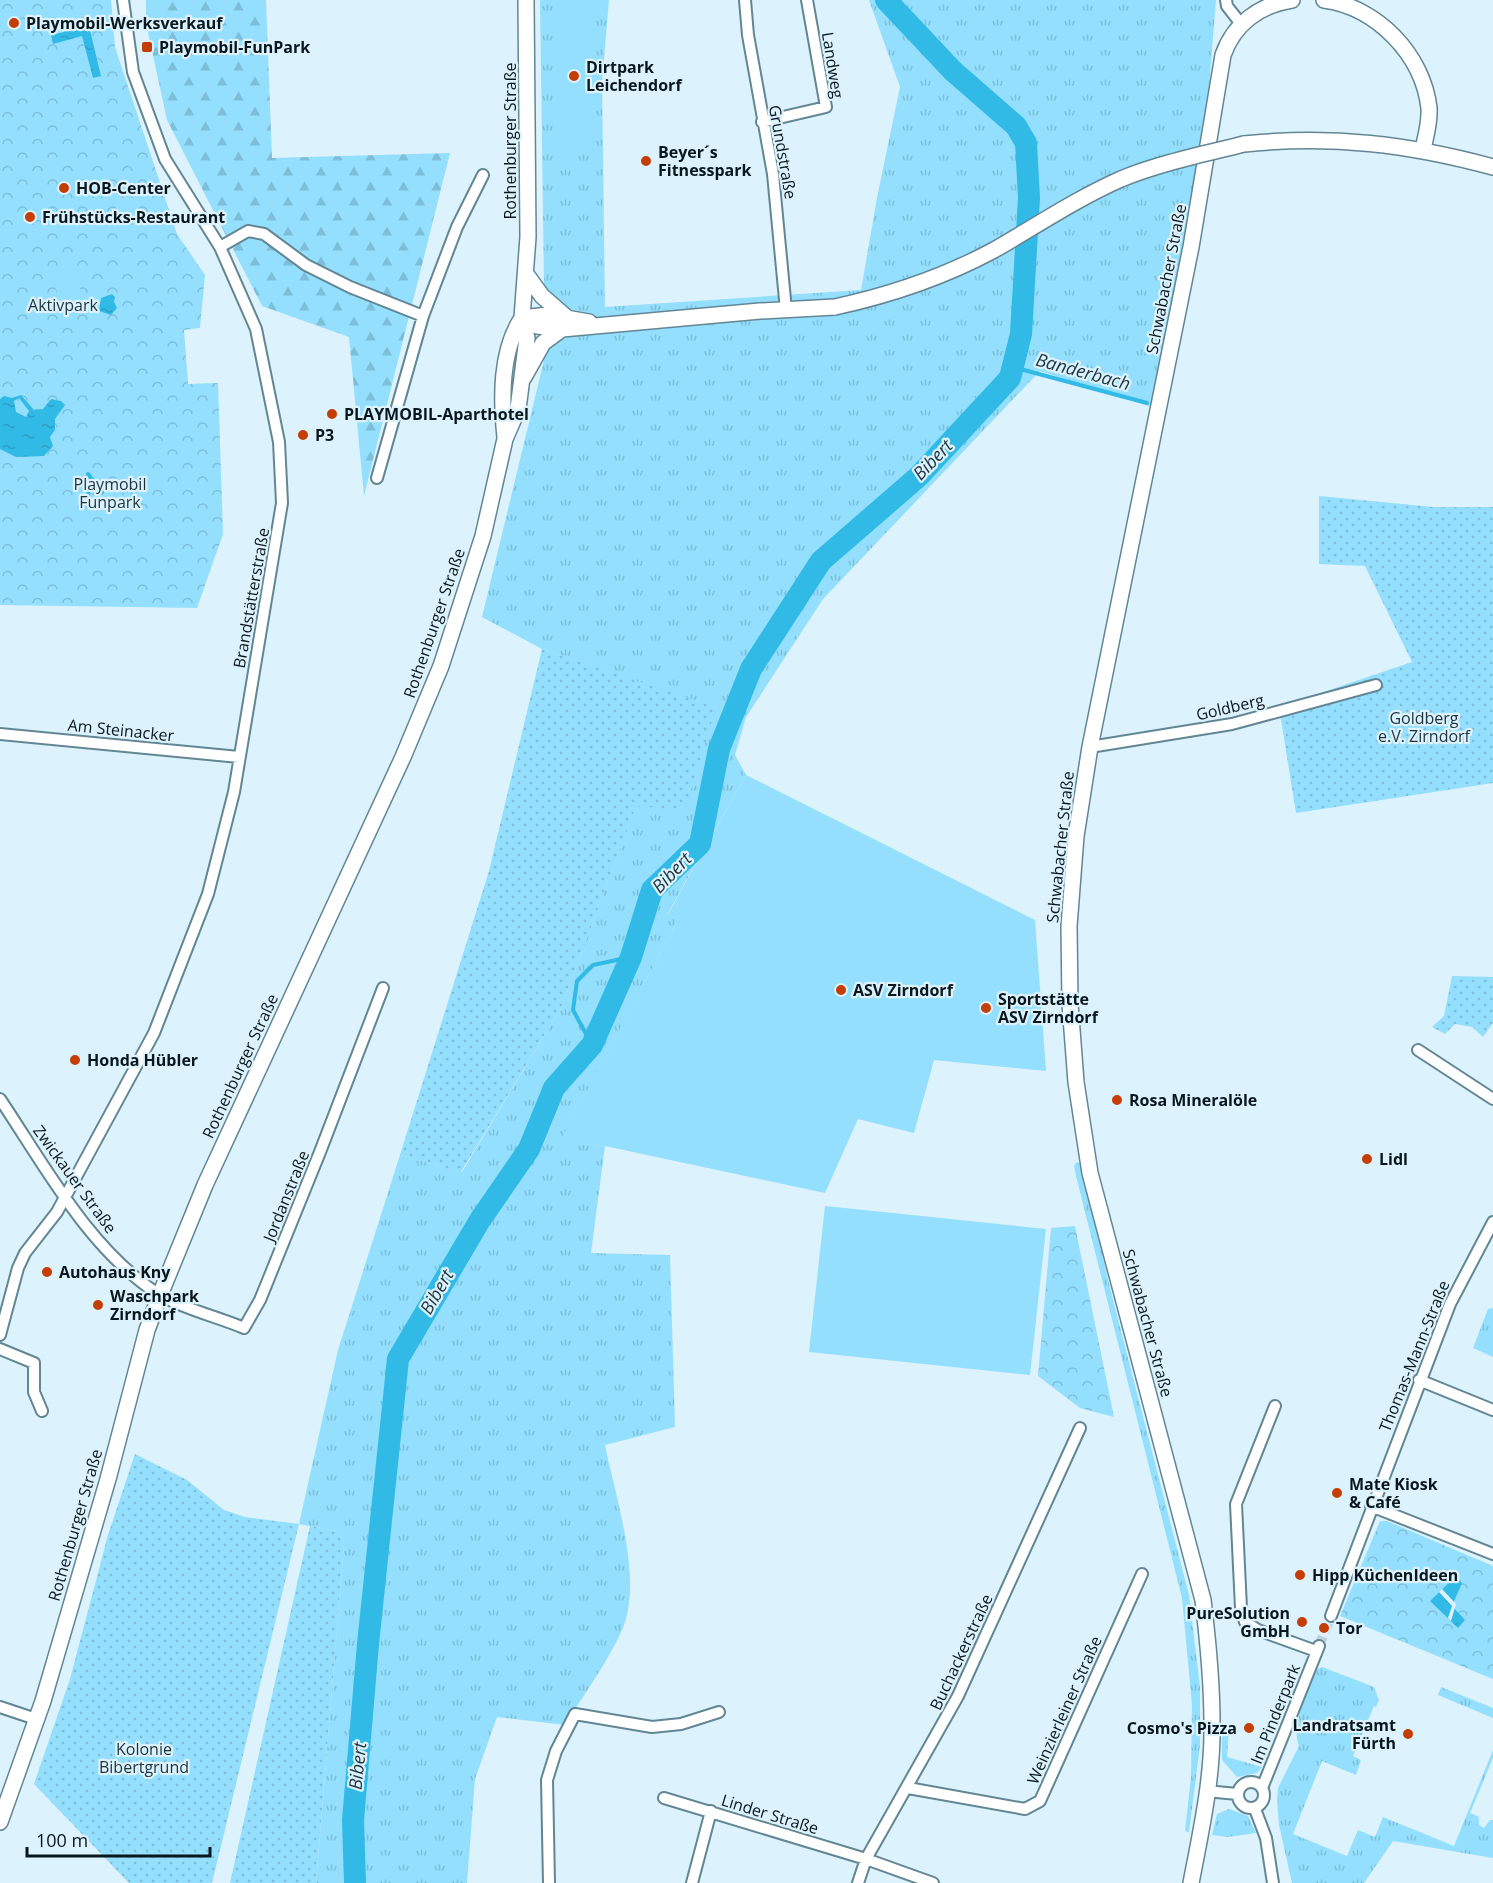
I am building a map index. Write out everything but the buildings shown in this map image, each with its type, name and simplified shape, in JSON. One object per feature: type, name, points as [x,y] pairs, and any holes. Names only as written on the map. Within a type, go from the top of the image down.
[{"type":"street","name":"Brandstätterstraße","points":[[0,1335],[25,1253],[66,1197],[154,1033],[208,894],[234,792],[282,503],[279,442],[256,329],[220,247],[165,159],[133,72],[123,0]]},
{"type":"street","name":"Rothenburger Straße","points":[[0,1822],[36,1719],[89,1545],[147,1330],[160,1294],[205,1185],[403,757],[437,675],[483,536],[505,439],[518,409],[527,338],[522,318],[526,274],[529,151],[526,0]]},
{"type":"street","name":"Grundstraße","points":[[745,0],[762,122],[776,195],[786,310]]},
{"type":"street","name":"Landweg","points":[[762,122],[826,107],[807,0]]},
{"type":"street","points":[[1226,0],[1227,6],[1241,24],[1264,7],[1292,0]]},
{"type":"street","points":[[1324,0],[1352,8],[1382,25],[1412,59],[1422,80],[1429,107],[1429,123],[1423,149]]},
{"type":"street","name":"Schwabacher Straße","points":[[1191,1883],[1206,1791],[1212,1726],[1210,1660],[1203,1600],[1099,1211],[1085,1149],[1076,1082],[1070,1004],[1069,926],[1076,836],[1090,747],[1191,247],[1221,64],[1226,45],[1241,24]]},
{"type":"street","points":[[522,318],[537,315],[564,323],[601,324],[835,307],[904,288],[958,268],[994,250],[1060,208],[1123,178],[1244,144],[1327,139],[1423,149],[1493,167]]},
{"type":"street","points":[[377,478],[423,316],[457,227],[483,175]]},
{"type":"street","points":[[220,247],[248,231],[264,234],[306,265],[423,316]]},
{"type":"street","points":[[526,274],[564,323]]},
{"type":"street","name":"Rothenburger Straße","points":[[505,439],[502,408],[508,353],[511,335],[522,318]]},
{"type":"street","points":[[522,379],[543,343],[564,323]]},
{"type":"street","name":"Goldberg","points":[[1090,747],[1232,724],[1376,685]]},
{"type":"street","name":"Am Steinacker","points":[[0,734],[239,757]]},
{"type":"street","name":"Jordanstraße","points":[[160,1294],[244,1328],[260,1300],[383,988]]},
{"type":"street","points":[[1418,1050],[1493,1099]]},
{"type":"street","name":"Zwickauer Straße","points":[[0,1099],[66,1197],[112,1254],[160,1294]]},
{"type":"street","name":"Thomas-Mann-Straße","points":[[1371,1506],[1450,1304],[1488,1239],[1493,1222]]},
{"type":"street","points":[[0,1349],[34,1363],[34,1392],[42,1411]]},
{"type":"street","points":[[1419,1380],[1493,1410]]},
{"type":"street","name":"Im Pinderpark","points":[[1262,1788],[1317,1648],[1258,1630],[1245,1622],[1241,1608],[1236,1504],[1275,1406]]},
{"type":"street","name":"Buchackerstraße","points":[[858,1883],[866,1859],[908,1788],[958,1695],[1080,1428]]},
{"type":"street","points":[[1330,1616],[1371,1506],[1493,1554]]},
{"type":"street","name":"Weinzierleiner Straße","points":[[908,1788],[1025,1809],[1040,1801],[1142,1574]]},
{"type":"street","points":[[0,1707],[36,1719]]},
{"type":"street","points":[[549,1883],[546,1780],[556,1751],[575,1714],[652,1727],[681,1724],[718,1712]]},
{"type":"street","points":[[1256,1782],[1262,1788],[1264,1795],[1262,1804],[1255,1809],[1244,1808],[1238,1801],[1237,1794],[1240,1787],[1246,1783],[1256,1782]]},
{"type":"street","points":[[1206,1791],[1237,1794]]},
{"type":"street","name":"Linder Straße","points":[[664,1798],[866,1859],[933,1883]]},
{"type":"street","points":[[1255,1809],[1266,1838],[1273,1883]]},
{"type":"street","points":[[692,1883],[711,1811]]},
{"type":"green space","name":"Playmobil Funpark","points":[[0,0],[111,0],[115,47],[177,234],[205,275],[200,328],[184,330],[188,384],[218,383],[223,534],[197,608],[0,605]]},
{"type":"green space","points":[[146,0],[266,0],[272,158],[450,153],[364,496],[349,337],[262,306],[167,120],[146,23]]},
{"type":"green space","points":[[540,0],[609,0],[602,82],[605,307],[861,290],[900,87],[869,0],[1216,0],[1201,187],[1152,407],[1040,371],[823,599],[746,717],[735,755],[746,775],[668,913],[678,920],[560,1142],[605,1146],[591,1253],[670,1255],[675,1427],[605,1445],[625,1534],[628,1558],[630,1581],[625,1622],[606,1660],[565,1725],[497,1717],[475,1779],[467,1883],[316,1883],[344,1544],[337,1531],[299,1524],[338,1350],[400,1155],[462,1172],[561,1008],[636,805],[716,708],[542,649],[482,617],[545,356]]},
{"type":"green space","name":"Dirtpark Leichendorf","points":[[556,0],[596,0],[593,152],[552,152]]},
{"type":"green space","name":"Aktivpark","points":[[68,263],[80,285],[81,309],[61,315],[52,267]]},
{"type":"green space","name":"Goldberg e.V. Zirndorf","points":[[1319,496],[1433,507],[1493,507],[1493,783],[1296,813],[1279,707],[1412,662],[1365,566],[1319,564]]},
{"type":"green space","points":[[542,649],[716,707],[685,810],[636,806],[561,1008],[461,1172],[400,1155],[489,871]]},
{"type":"green space","name":"ASV Zirndorf","points":[[746,775],[1035,920],[1046,1071],[934,1060],[914,1133],[858,1119],[825,1193],[605,1146],[559,1143],[678,920],[668,914]]},
{"type":"green space","points":[[1452,976],[1493,977],[1493,1023],[1483,1037],[1472,1027],[1455,1024],[1445,1034],[1432,1027],[1444,1016]]},
{"type":"green space","points":[[1077,1162],[1081,1164],[1113,1300],[1189,1595],[1200,1687],[1200,1745],[1189,1832],[1185,1831],[1191,1777],[1192,1705],[1182,1598],[1076,1176],[1074,1166]]},
{"type":"green space","points":[[825,1206],[1046,1229],[1030,1375],[809,1352]]},
{"type":"green space","points":[[1075,1226],[1114,1417],[1080,1408],[1038,1376],[1051,1228]]},
{"type":"green space","points":[[1492,1308],[1493,1357],[1473,1348],[1488,1309]]},
{"type":"green space","name":"Kolonie Bibertgrund","points":[[135,1454],[187,1480],[224,1510],[245,1517],[299,1524],[212,1883],[129,1883],[34,1784],[70,1679],[108,1535]]},
{"type":"green space","points":[[1380,1521],[1387,1521],[1493,1566],[1493,1679],[1340,1616]]},
{"type":"green space","points":[[310,1526],[337,1531],[344,1544],[316,1883],[230,1883]]},
{"type":"green space","points":[[1322,1667],[1374,1687],[1379,1700],[1376,1707],[1374,1706],[1353,1756],[1361,1760],[1356,1775],[1322,1761],[1293,1834],[1347,1856],[1358,1830],[1375,1837],[1383,1817],[1454,1846],[1493,1750],[1493,1758],[1470,1813],[1479,1817],[1479,1825],[1484,1828],[1490,1820],[1493,1820],[1493,1858],[1393,1841],[1364,1883],[1292,1883],[1279,1825],[1278,1788],[1299,1746],[1297,1727],[1299,1717],[1317,1669]]},
{"type":"green space","points":[[1441,1687],[1493,1708],[1493,1718],[1438,1695]]},
{"type":"green space","points":[[1229,1730],[1227,1757],[1262,1767],[1257,1773],[1237,1777],[1222,1760],[1222,1733]]},
{"type":"green space","points":[[1229,1809],[1248,1816],[1256,1833],[1228,1837],[1212,1835],[1217,1814]]},
{"type":"water","points":[[89,26],[101,76],[93,78],[82,36],[53,44],[51,35]]},
{"type":"water","points":[[112,294],[115,297],[114,302],[117,308],[111,315],[99,311],[101,298]]},
{"type":"water","points":[[21,395],[34,410],[43,409],[51,399],[61,401],[65,405],[55,419],[55,430],[50,437],[53,446],[44,456],[16,457],[0,449],[0,399],[4,396],[12,398]],"holes":[[[19,398],[29,411],[26,417],[16,412],[14,401]]]},
{"type":"water","points":[[1456,1576],[1462,1583],[1452,1606],[1465,1620],[1458,1628],[1430,1601]]},
{"type":"pier","points":[[1442,1589],[1456,1604],[1451,1621],[1448,1618],[1452,1606],[1439,1592]]},
{"type":"waterway","name":"Bibert","points":[[355,1883],[353,1820],[368,1644],[398,1359],[480,1220],[529,1149],[554,1088],[592,1045],[631,957],[652,890],[700,844],[719,749],[751,669],[821,561],[919,476],[1010,378],[1021,334],[1029,198],[1026,143],[1016,126],[953,71],[886,0]]},
{"type":"waterway","name":"Banderbach","points":[[1013,367],[1147,403]]},
{"type":"waterway","points":[[88,474],[102,492]]},
{"type":"waterway","points":[[88,495],[91,481]]},
{"type":"waterway","points":[[592,1045],[573,1010],[577,981],[593,965],[631,957]]},
{"type":"tunnel","points":[[1319,1646],[1331,1616]]},
{"type":"place","name":"Playmobil-Werksverkauf","points":[[14,23]]},
{"type":"place","name":"Playmobil-FunPark","points":[[147,47]]},
{"type":"place","name":"Dirtpark Leichendorf","points":[[574,76]]},
{"type":"place","name":"Beyer´s Fitnesspark","points":[[646,161]]},
{"type":"place","name":"HOB-Center","points":[[64,188]]},
{"type":"place","name":"Frühstücks-Restaurant","points":[[30,217]]},
{"type":"place","name":"PLAYMOBIL-Aparthotel","points":[[332,414]]},
{"type":"place","name":"P3","points":[[303,435]]},
{"type":"place","name":"ASV Zirndorf","points":[[841,990]]},
{"type":"place","name":"Sportstätte ASV Zirndorf","points":[[986,1008]]},
{"type":"place","name":"Honda Hübler","points":[[75,1060]]},
{"type":"place","name":"Rosa Mineralöle","points":[[1117,1100]]},
{"type":"place","name":"Lidl","points":[[1367,1159]]},
{"type":"place","name":"Autohaus Kny","points":[[47,1272]]},
{"type":"place","name":"Waschpark Zirndorf","points":[[98,1305]]},
{"type":"place","name":"Mate Kiosk & Café","points":[[1337,1493]]},
{"type":"place","name":"Hipp KüchenIdeen","points":[[1300,1575]]},
{"type":"place","name":"PureSolution GmbH","points":[[1302,1622]]},
{"type":"place","name":"Tor","points":[[1324,1628]]},
{"type":"place","name":"Cosmo's Pizza","points":[[1249,1728]]},
{"type":"place","name":"Landratsamt Fürth","points":[[1408,1734]]}]
